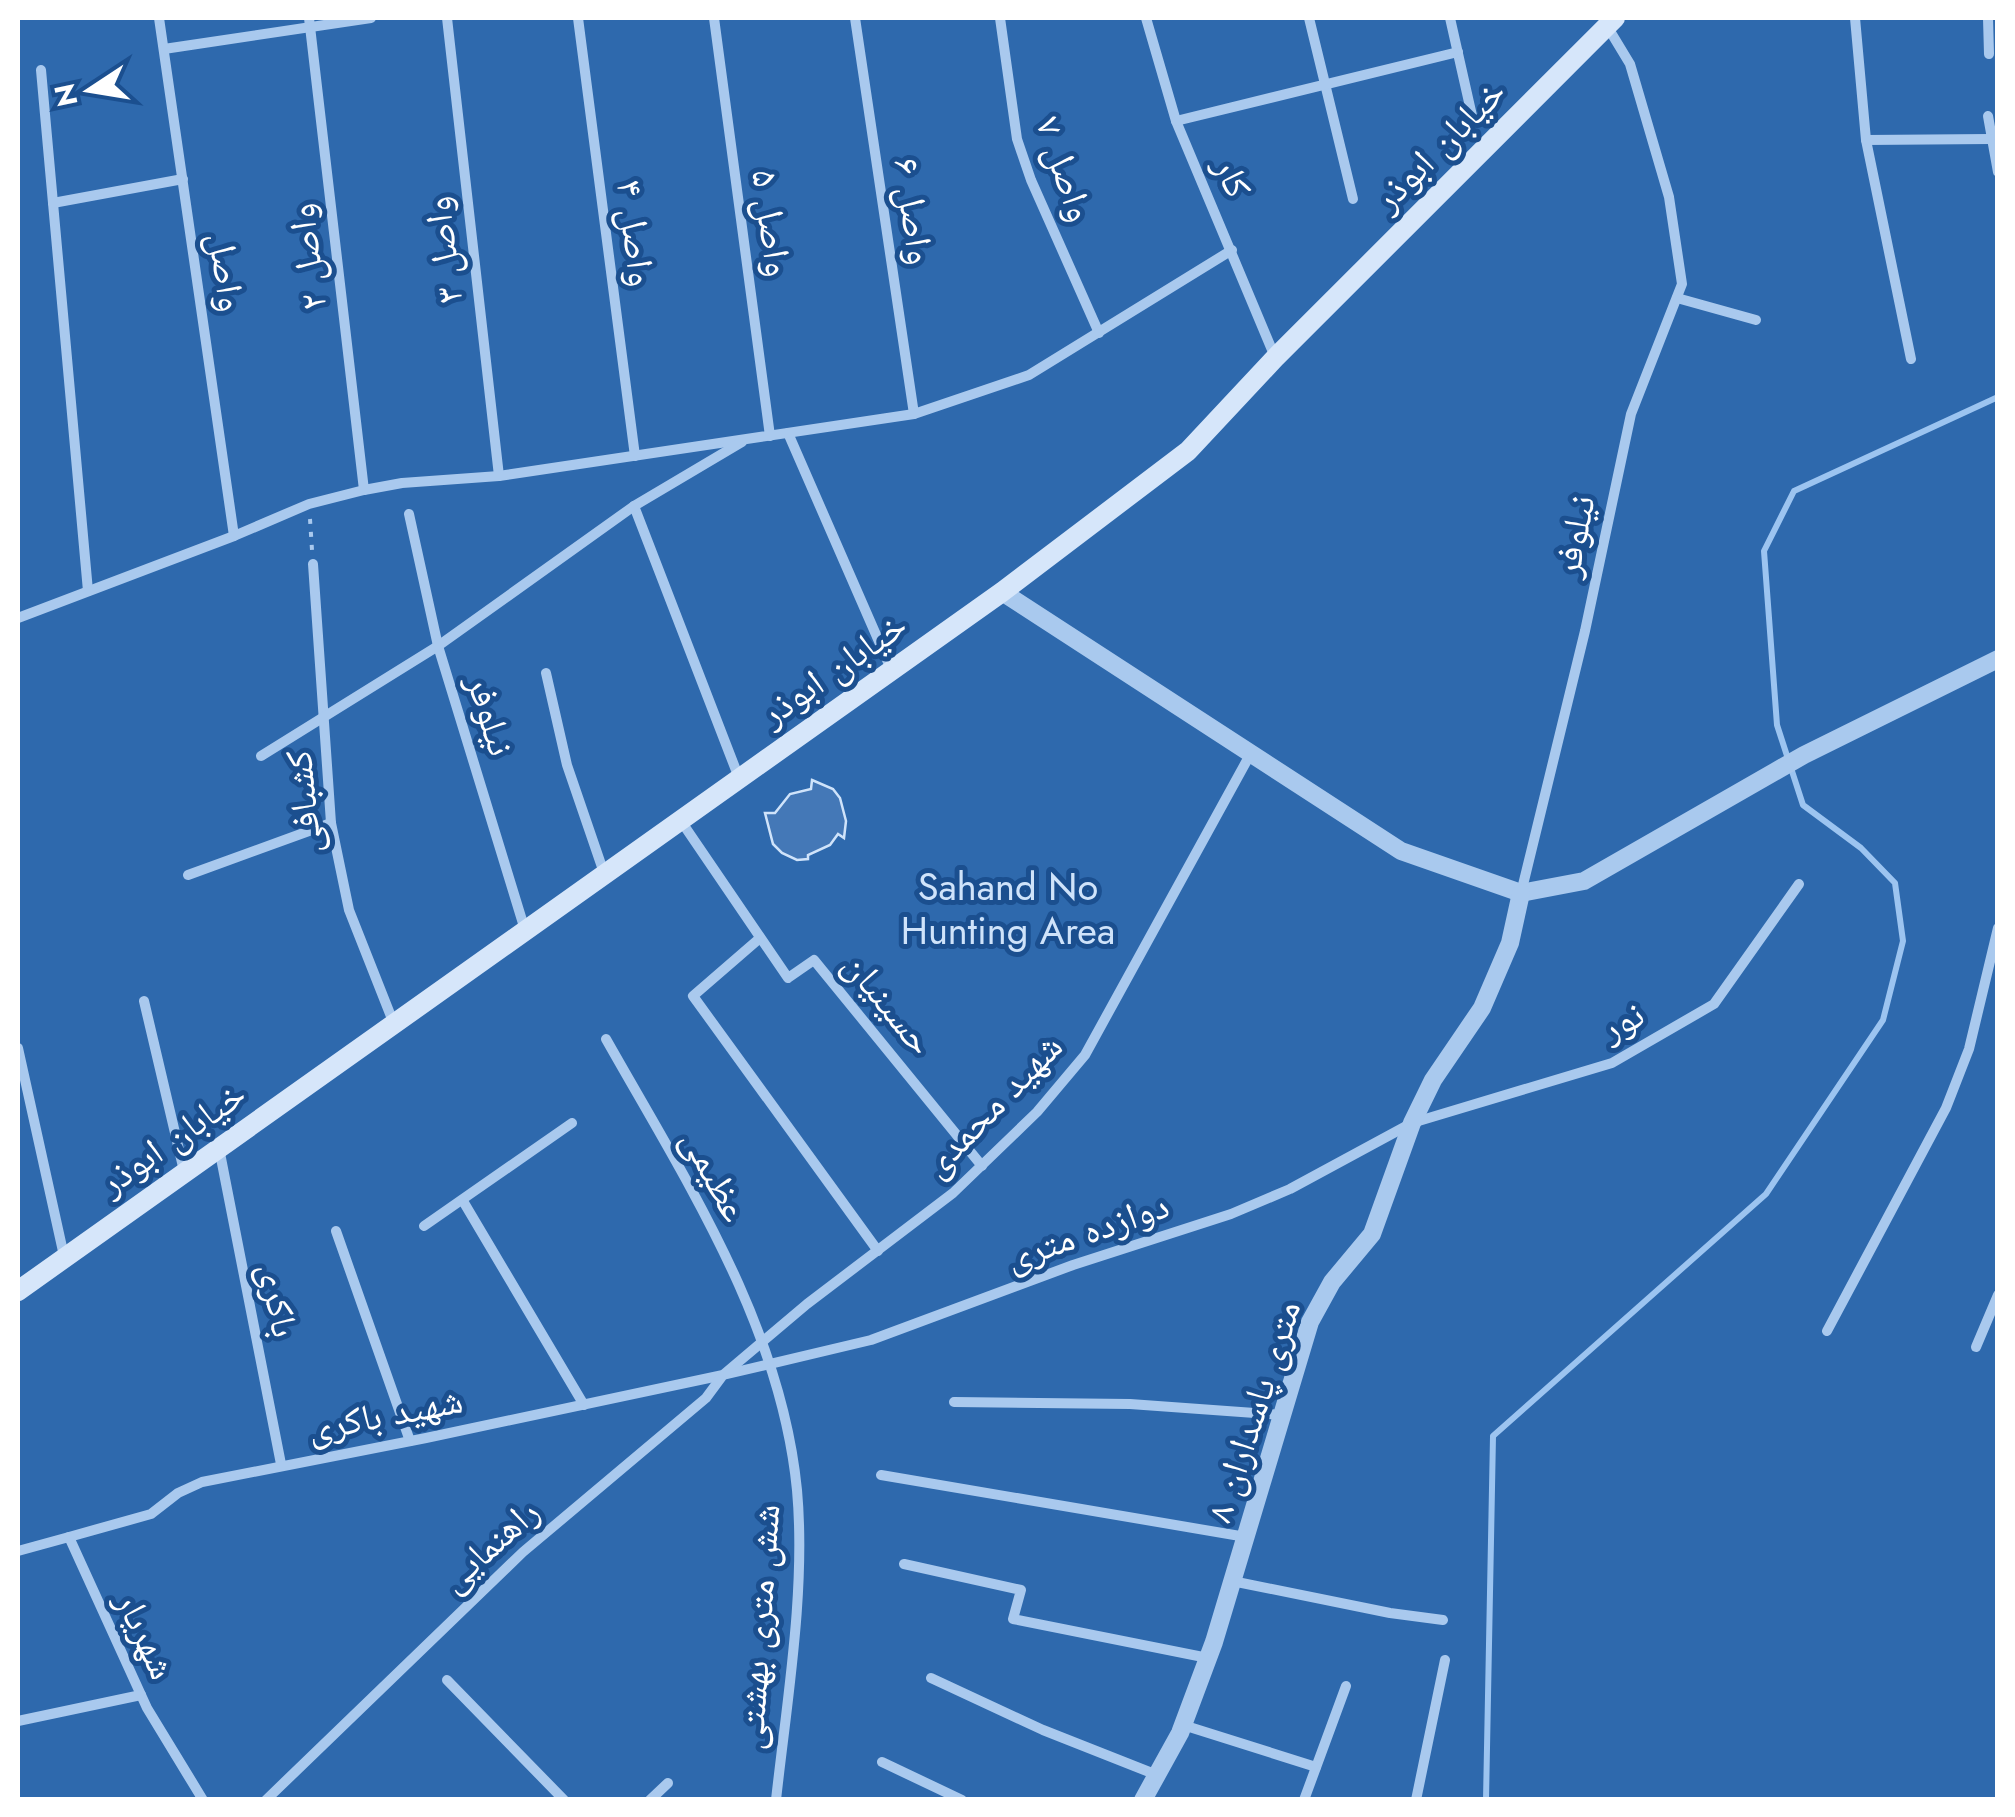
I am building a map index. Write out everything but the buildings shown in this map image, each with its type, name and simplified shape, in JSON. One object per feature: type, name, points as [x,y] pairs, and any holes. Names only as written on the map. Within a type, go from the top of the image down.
[{"type":"main road","name":"خیابان ابوذر","points":[[18,1291],[1002,592],[1188,451],[1275,358],[1611,22]]},
{"type":"street","name":"واصل","points":[[159,18],[234,536]]},
{"type":"street","points":[[164,49],[310,22],[371,18]]},
{"type":"street","name":"واصل ۳","points":[[447,18],[500,476]]},
{"type":"street","name":"واصل ۴","points":[[578,18],[635,456]]},
{"type":"street","name":"واصل ۵","points":[[714,18],[770,436]]},
{"type":"street","name":"واصل ۶","points":[[855,18],[914,414]]},
{"type":"street","name":"واصل ۷","points":[[1000,18],[1017,139],[1031,180],[1099,333]]},
{"type":"street","name":"کار","points":[[1146,18],[1176,121],[1275,358]]},
{"type":"street","points":[[1309,18],[1353,199]]},
{"type":"street","points":[[1450,18],[1473,120]]},
{"type":"street","points":[[1855,18],[1866,140],[1912,359]]},
{"type":"street","points":[[1988,18],[1990,54]]},
{"type":"street","name":"واصل ۲","points":[[310,22],[364,490]]},
{"type":"street","name":"نیلوفر","points":[[1521,893],[1585,631],[1631,414],[1682,284],[1669,197],[1630,64],[1611,22]]},
{"type":"street","points":[[1176,121],[1458,52]]},
{"type":"street","points":[[42,70],[88,591]]},
{"type":"street","points":[[1988,116],[1998,172]]},
{"type":"street","points":[[1866,140],[1990,139]]},
{"type":"street","points":[[53,203],[183,179]]},
{"type":"street","points":[[18,618],[309,504],[364,490],[402,483],[500,476],[914,414],[1029,374],[1232,250]]},
{"type":"street","points":[[1677,298],[1756,320]]},
{"type":"street","points":[[788,433],[892,670]]},
{"type":"street","points":[[261,756],[438,646],[634,506],[748,439]]},
{"type":"street","points":[[634,506],[739,779]]},
{"type":"street","name":"نیلوفر","points":[[409,514],[438,646],[525,930]]},
{"type":"street","name":"کشبافی","points":[[313,564],[332,824],[348,910],[394,1024]]},
{"type":"street","points":[[1002,592],[1401,851],[1521,893],[1584,881],[1804,755],[1998,659]]},
{"type":"street","points":[[546,673],[568,765],[604,874]]},
{"type":"street","name":"شهید محمدی","points":[[723,1375],[807,1304],[942,1202],[1037,1112],[1085,1054],[1250,753]]},
{"type":"street","name":"حسینیان","points":[[680,820],[788,978],[814,960],[982,1166]]},
{"type":"street","points":[[188,876],[332,824]]},
{"type":"street","name":"نور","points":[[1412,1124],[1612,1062],[1714,1004],[1799,884]]},
{"type":"street","name":"۸ متری پاسداران","points":[[1143,1800],[1183,1725],[1208,1658],[1310,1322],[1332,1282],[1372,1234],[1412,1124],[1433,1080],[1482,1008],[1510,943],[1521,893]]},
{"type":"street","points":[[1827,1331],[1946,1108],[1969,1049],[1998,928]]},
{"type":"street","points":[[760,938],[693,996],[878,1251]]},
{"type":"street","points":[[144,1001],[184,1172]]},
{"type":"street","name":"عظیمی","points":[[606,1039],[696,1196],[764,1342]]},
{"type":"street","points":[[18,1048],[64,1258]]},
{"type":"street","points":[[424,1226],[572,1123]]},
{"type":"street","name":"دوازده متری","points":[[770,1366],[871,1340],[1073,1265],[1232,1214],[1290,1190],[1412,1124]]},
{"type":"street","name":"باکری","points":[[218,1148],[280,1464]]},
{"type":"street","points":[[463,1202],[584,1405]]},
{"type":"street","points":[[336,1230],[410,1441]]},
{"type":"street","points":[[1976,1347],[1998,1295]]},
{"type":"street","name":"شش متری بهشتی","points":[[764,1342],[797,1490],[797,1589],[776,1800]]},
{"type":"street","points":[[723,1375],[770,1366]]},
{"type":"street","name":"شهید باکری","points":[[68,1537],[150,1514],[202,1482],[723,1375]]},
{"type":"street","name":"راهنمایی","points":[[266,1800],[523,1552],[706,1398],[723,1375]]},
{"type":"street","points":[[954,1402],[1204,1407],[1282,1414]]},
{"type":"street","points":[[881,1475],[1246,1537]]},
{"type":"street","points":[[18,1551],[68,1537]]},
{"type":"street","name":"شهریار","points":[[68,1537],[141,1694],[203,1800]]},
{"type":"street","points":[[904,1564],[1022,1590],[1013,1619],[1208,1658]]},
{"type":"street","points":[[1232,1581],[1444,1620]]},
{"type":"street","points":[[1416,1800],[1445,1660]]},
{"type":"street","points":[[931,1678],[1043,1730],[1156,1775]]},
{"type":"street","points":[[447,1680],[564,1800]]},
{"type":"street","points":[[1304,1800],[1346,1686]]},
{"type":"street","points":[[18,1721],[141,1694]]},
{"type":"street","points":[[1183,1725],[1316,1766]]},
{"type":"street","points":[[882,1762],[962,1800]]},
{"type":"street","points":[[650,1800],[668,1784]]},
{"type":"path","points":[[309,504],[313,564]]},
{"type":"green space","name":"Sahand No Hunting Area","points":[[18,18],[1997,18],[1997,1799],[18,1799]]},
{"type":"waterway","points":[[1486,1800],[1493,1436],[1766,1194],[1883,1020],[1903,941],[1895,883],[1861,848],[1803,805],[1777,725],[1764,551],[1794,491],[1998,397]]}]
